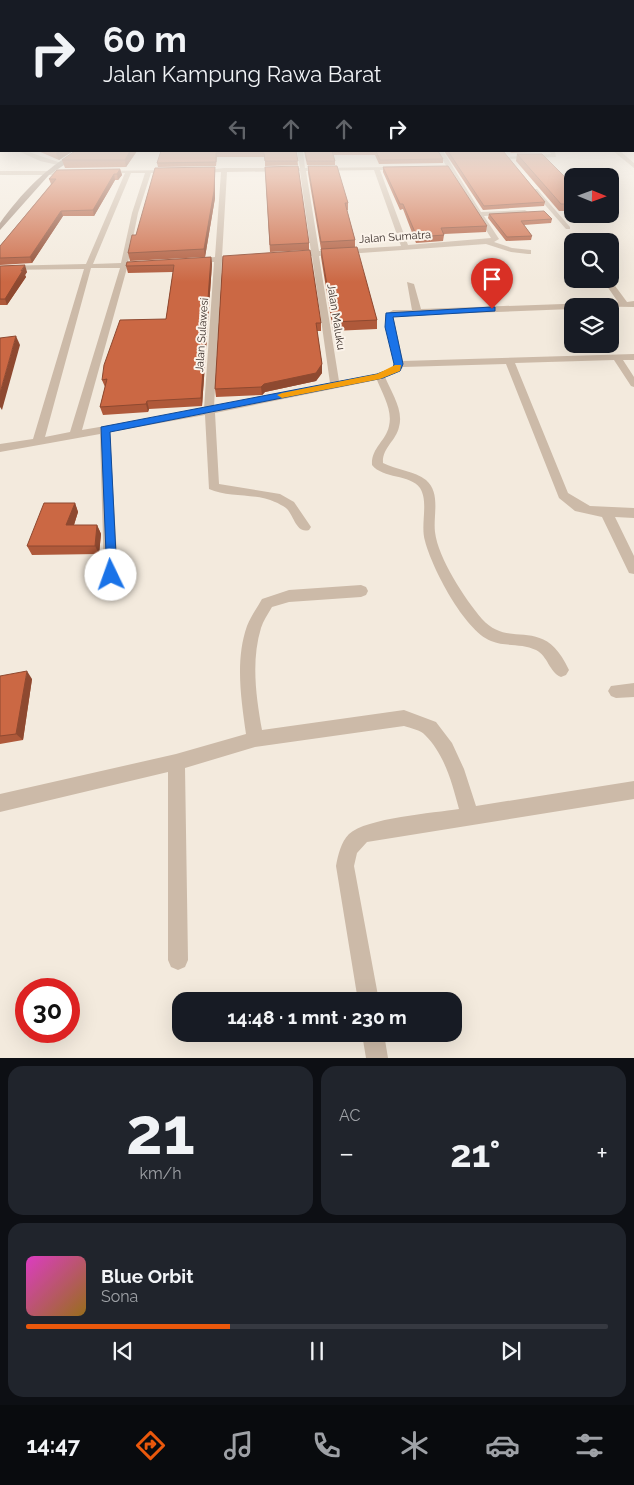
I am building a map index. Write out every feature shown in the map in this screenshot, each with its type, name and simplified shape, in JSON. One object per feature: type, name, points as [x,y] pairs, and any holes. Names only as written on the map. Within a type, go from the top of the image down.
[{"type":"main road","points":[[0,228],[37,183]]},
{"type":"street","points":[[38,442],[88,267],[124,183]]},
{"type":"street","points":[[75,435],[124,266],[135,213],[144,183]]},
{"type":"street","name":"Jalan Sulawesi","points":[[223,183],[210,411],[213,486],[220,489],[276,497],[290,505],[305,528]]},
{"type":"street","name":"Jalan Maluku","points":[[304,183],[335,384]]},
{"type":"street","points":[[382,183],[405,247]]},
{"type":"street","points":[[460,183],[495,238],[487,242]]},
{"type":"street","points":[[530,184],[568,228]]},
{"type":"street","points":[[543,211],[552,210]]},
{"type":"street","points":[[479,214],[534,211]]},
{"type":"street","points":[[487,242],[511,250],[528,252]]},
{"type":"street","name":"Jalan Sumatra","points":[[286,256],[487,242]]},
{"type":"street","points":[[190,262],[247,258]]},
{"type":"street","points":[[0,268],[152,264]]},
{"type":"street","points":[[410,284],[417,312]]},
{"type":"street","points":[[612,288],[624,304]]},
{"type":"street","points":[[0,448],[210,411],[380,376],[397,369],[398,364],[389,315],[417,312],[634,304]]},
{"type":"street","points":[[398,364],[634,357]]},
{"type":"street","points":[[617,358],[634,384]]},
{"type":"street","points":[[510,362],[563,496],[575,508],[590,512],[634,513]]},
{"type":"street","points":[[380,376],[396,420],[394,431],[378,452],[376,458],[378,465],[386,471],[421,482],[426,489],[430,535],[434,551],[478,624],[490,636],[508,641],[527,640],[546,648],[561,670]]},
{"type":"street","points":[[105,430],[111,575]]},
{"type":"street","points":[[606,512],[634,569]]},
{"type":"street","points":[[256,738],[249,704],[249,663],[253,630],[267,603],[289,596],[361,591]]},
{"type":"street","points":[[616,691],[634,690]]},
{"type":"street","points":[[0,803],[176,762],[256,738],[404,718],[430,728],[446,749],[456,769],[470,815]]},
{"type":"street","points":[[176,762],[178,960]]},
{"type":"street","points":[[366,992],[345,866],[348,849],[354,839],[366,833],[634,790]]},
{"type":"street","points":[[374,1042],[377,1058]]},
{"type":"building","points":[[52,183],[109,183],[93,210],[61,211],[30,257],[0,258],[0,246]]},
{"type":"building","points":[[151,183],[214,183],[204,249],[128,253],[132,235],[136,235]]},
{"type":"building","points":[[266,183],[300,183],[309,243],[270,245]]},
{"type":"building","points":[[311,183],[342,183],[348,203],[345,203],[355,240],[321,242]]},
{"type":"building","points":[[391,183],[459,183],[487,226],[441,228],[444,235],[417,237],[403,204],[400,204]]},
{"type":"building","points":[[469,183],[530,183],[545,202],[484,206]]},
{"type":"building","points":[[543,183],[564,183],[564,204],[561,204]]},
{"type":"building","points":[[544,211],[552,219],[521,221],[532,236],[507,237],[489,214]]},
{"type":"building","points":[[357,247],[377,320],[333,322],[321,249]]},
{"type":"building","points":[[310,250],[321,323],[316,323],[322,364],[316,373],[264,384],[261,387],[215,389],[223,256]]},
{"type":"building","points":[[211,257],[201,398],[147,401],[146,404],[100,407],[107,379],[102,380],[104,365],[120,320],[166,319],[174,265],[126,266],[127,262]]},
{"type":"building","points":[[25,265],[5,299],[0,299],[0,266]]},
{"type":"building","points":[[16,336],[0,393],[0,338]]},
{"type":"building","points":[[44,503],[75,503],[66,525],[97,525],[95,546],[27,546]]},
{"type":"building","points":[[27,671],[16,734],[0,736],[0,676]]},
{"type":"slow traffic","points":[[282,395],[380,376],[398,367]]},
{"type":"route","points":[[111,575],[105,430],[210,411],[380,376],[397,369],[398,364],[389,315],[394,313],[492,309]]}]
